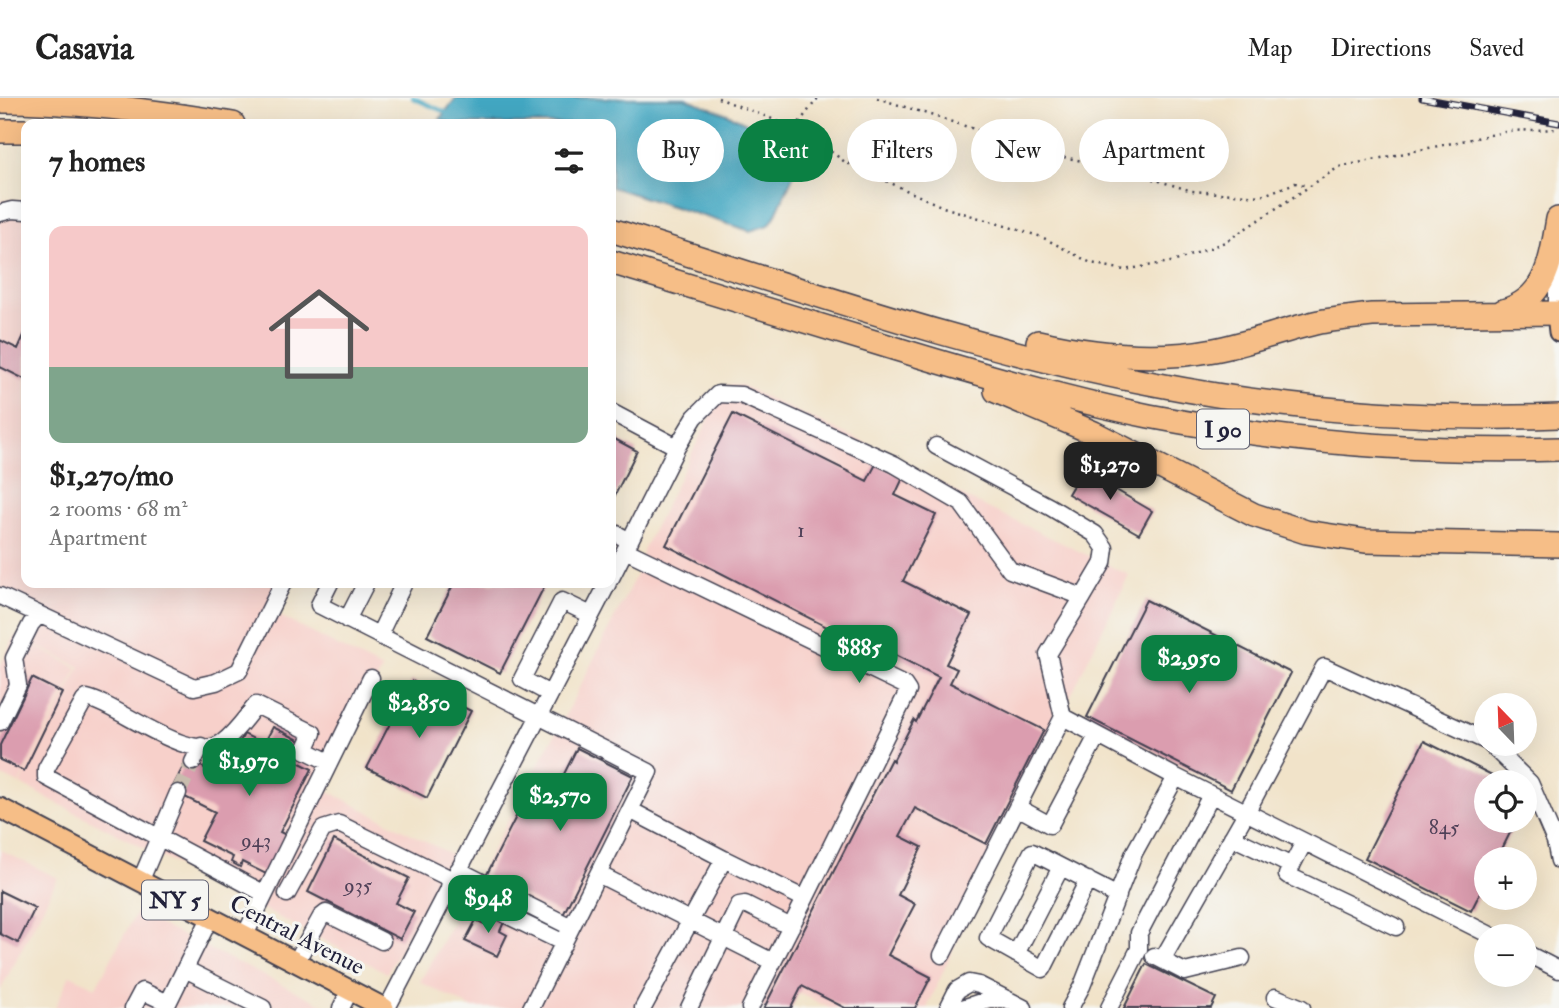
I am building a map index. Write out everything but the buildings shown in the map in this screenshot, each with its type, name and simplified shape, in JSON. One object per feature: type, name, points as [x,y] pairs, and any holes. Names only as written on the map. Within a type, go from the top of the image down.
[{"type":"highway","points":[[0,101],[90,105],[195,119]]},
{"type":"highway","points":[[0,131],[21,131]]},
{"type":"highway","points":[[1480,315],[1518,307],[1539,288],[1551,261],[1558,216]]},
{"type":"highway","name":"I 90","points":[[616,232],[1029,356],[1153,384],[1344,411],[1467,417],[1559,416]]},
{"type":"highway","name":"I 90","points":[[616,264],[896,349],[1085,401],[1225,429],[1402,447],[1559,449]]},
{"type":"highway","points":[[803,289],[1059,347],[1117,355],[1181,355],[1213,350],[1319,322],[1345,318],[1480,315],[1559,320]]},
{"type":"highway","points":[[896,349],[1094,433],[1229,503],[1279,524],[1334,538],[1365,541],[1559,545]]},
{"type":"main road","name":"Central Avenue","points":[[0,808],[386,1008]]},
{"type":"street","points":[[0,213],[21,211]]},
{"type":"street","points":[[1558,216],[1556,294],[1559,320]]},
{"type":"street","points":[[616,566],[695,417],[718,394],[741,395],[894,464],[961,503],[1010,570],[1083,597]]},
{"type":"street","points":[[616,415],[677,447]]},
{"type":"street","points":[[936,446],[1095,534],[1105,548],[1103,563],[1048,654],[1063,717],[942,955]]},
{"type":"street","points":[[616,535],[628,546],[904,685],[908,690],[908,696],[750,1008]]},
{"type":"street","points":[[0,596],[194,687],[216,682],[239,671],[280,588]]},
{"type":"street","points":[[328,588],[319,606],[649,772],[531,1008]]},
{"type":"street","points":[[347,620],[363,588]]},
{"type":"street","points":[[379,635],[402,588]]},
{"type":"street","points":[[386,1008],[603,588]]},
{"type":"street","points":[[550,694],[522,679],[562,601],[591,615]]},
{"type":"street","points":[[0,722],[18,685],[14,658],[30,624],[39,615]]},
{"type":"street","points":[[1162,960],[1246,813],[1324,667],[1474,736]]},
{"type":"street","points":[[244,935],[372,678]]},
{"type":"street","points":[[265,894],[46,777],[46,769],[88,698],[169,739],[201,746],[222,744],[256,705],[313,733],[305,750],[329,762]]},
{"type":"street","points":[[1063,717],[1176,778],[1474,927]]},
{"type":"street","points":[[1017,807],[1051,825],[1097,736]]},
{"type":"street","points":[[193,762],[201,746]]},
{"type":"street","points":[[1502,756],[1530,783],[1555,841],[1559,861]]},
{"type":"street","points":[[1070,1008],[1082,986],[1134,853],[1176,778]]},
{"type":"street","points":[[140,882],[178,793]]},
{"type":"street","points":[[1109,1008],[1139,948],[1139,933],[1211,795]]},
{"type":"street","points":[[630,810],[805,899]]},
{"type":"street","points":[[286,894],[323,829],[339,824],[454,879],[572,927]]},
{"type":"street","points":[[1232,837],[1292,866]]},
{"type":"street","points":[[1304,842],[1287,875],[1396,927]]},
{"type":"street","points":[[1088,880],[1043,969],[988,938],[1032,852],[1088,880],[1118,896]]},
{"type":"street","points":[[643,1008],[724,859]]},
{"type":"street","points":[[1016,954],[1061,867]]},
{"type":"street","points":[[598,874],[773,962]]},
{"type":"street","points":[[454,879],[465,895],[564,943]]},
{"type":"street","points":[[688,1008],[738,907],[743,904],[791,927]]},
{"type":"street","points":[[296,962],[321,917],[326,914],[382,942]]},
{"type":"street","points":[[133,1008],[142,991],[168,1003],[211,918]]},
{"type":"street","points":[[1139,948],[1185,972],[1242,958]]},
{"type":"street","points":[[1537,959],[1559,970]]},
{"type":"street","points":[[185,969],[263,1008]]},
{"type":"street","points":[[948,1008],[957,990],[969,983],[1024,1008]]},
{"type":"street","points":[[341,1008],[351,990]]},
{"type":"street","points":[[1275,997],[1302,1008]]},
{"type":"street","points":[[962,1008],[993,998],[1009,1000]]},
{"type":"path","points":[[718,98],[772,119]]},
{"type":"path","points":[[802,119],[818,98]]},
{"type":"path","points":[[877,98],[1059,156],[1123,170],[1192,191],[1261,196],[1295,183],[1309,186]]},
{"type":"path","points":[[833,154],[845,162],[943,207],[1042,237],[1091,263],[1124,270],[1175,261],[1224,242],[1339,167],[1509,131],[1559,129]]},
{"type":"shaded area","points":[[0,199],[21,201],[21,588],[286,588],[274,613],[382,669],[324,789],[452,855],[387,973],[20,784],[80,667],[29,642],[45,612],[0,590]]},
{"type":"shaded area","points":[[726,385],[741,386],[885,452],[969,499],[1129,575],[1007,827],[927,1008],[830,1008],[797,992],[789,1008],[472,1008],[420,982],[564,718],[637,573],[644,548]]},
{"type":"shaded area","points":[[15,636],[78,668],[19,784],[0,775],[0,667]]},
{"type":"shaded area","points":[[0,850],[58,878],[0,991]]},
{"type":"shaded area","points":[[136,913],[330,1008],[55,1008],[70,975],[96,987]]},
{"type":"water","points":[[456,98],[685,98],[738,119],[738,182],[790,182],[774,218],[769,225],[750,231],[616,189],[616,119],[440,119]]},
{"type":"waterway","points":[[413,98],[445,112]]},
{"type":"tunnel","points":[[178,793],[193,762]]},
{"type":"railway","points":[[1422,98],[1559,123]]}]
